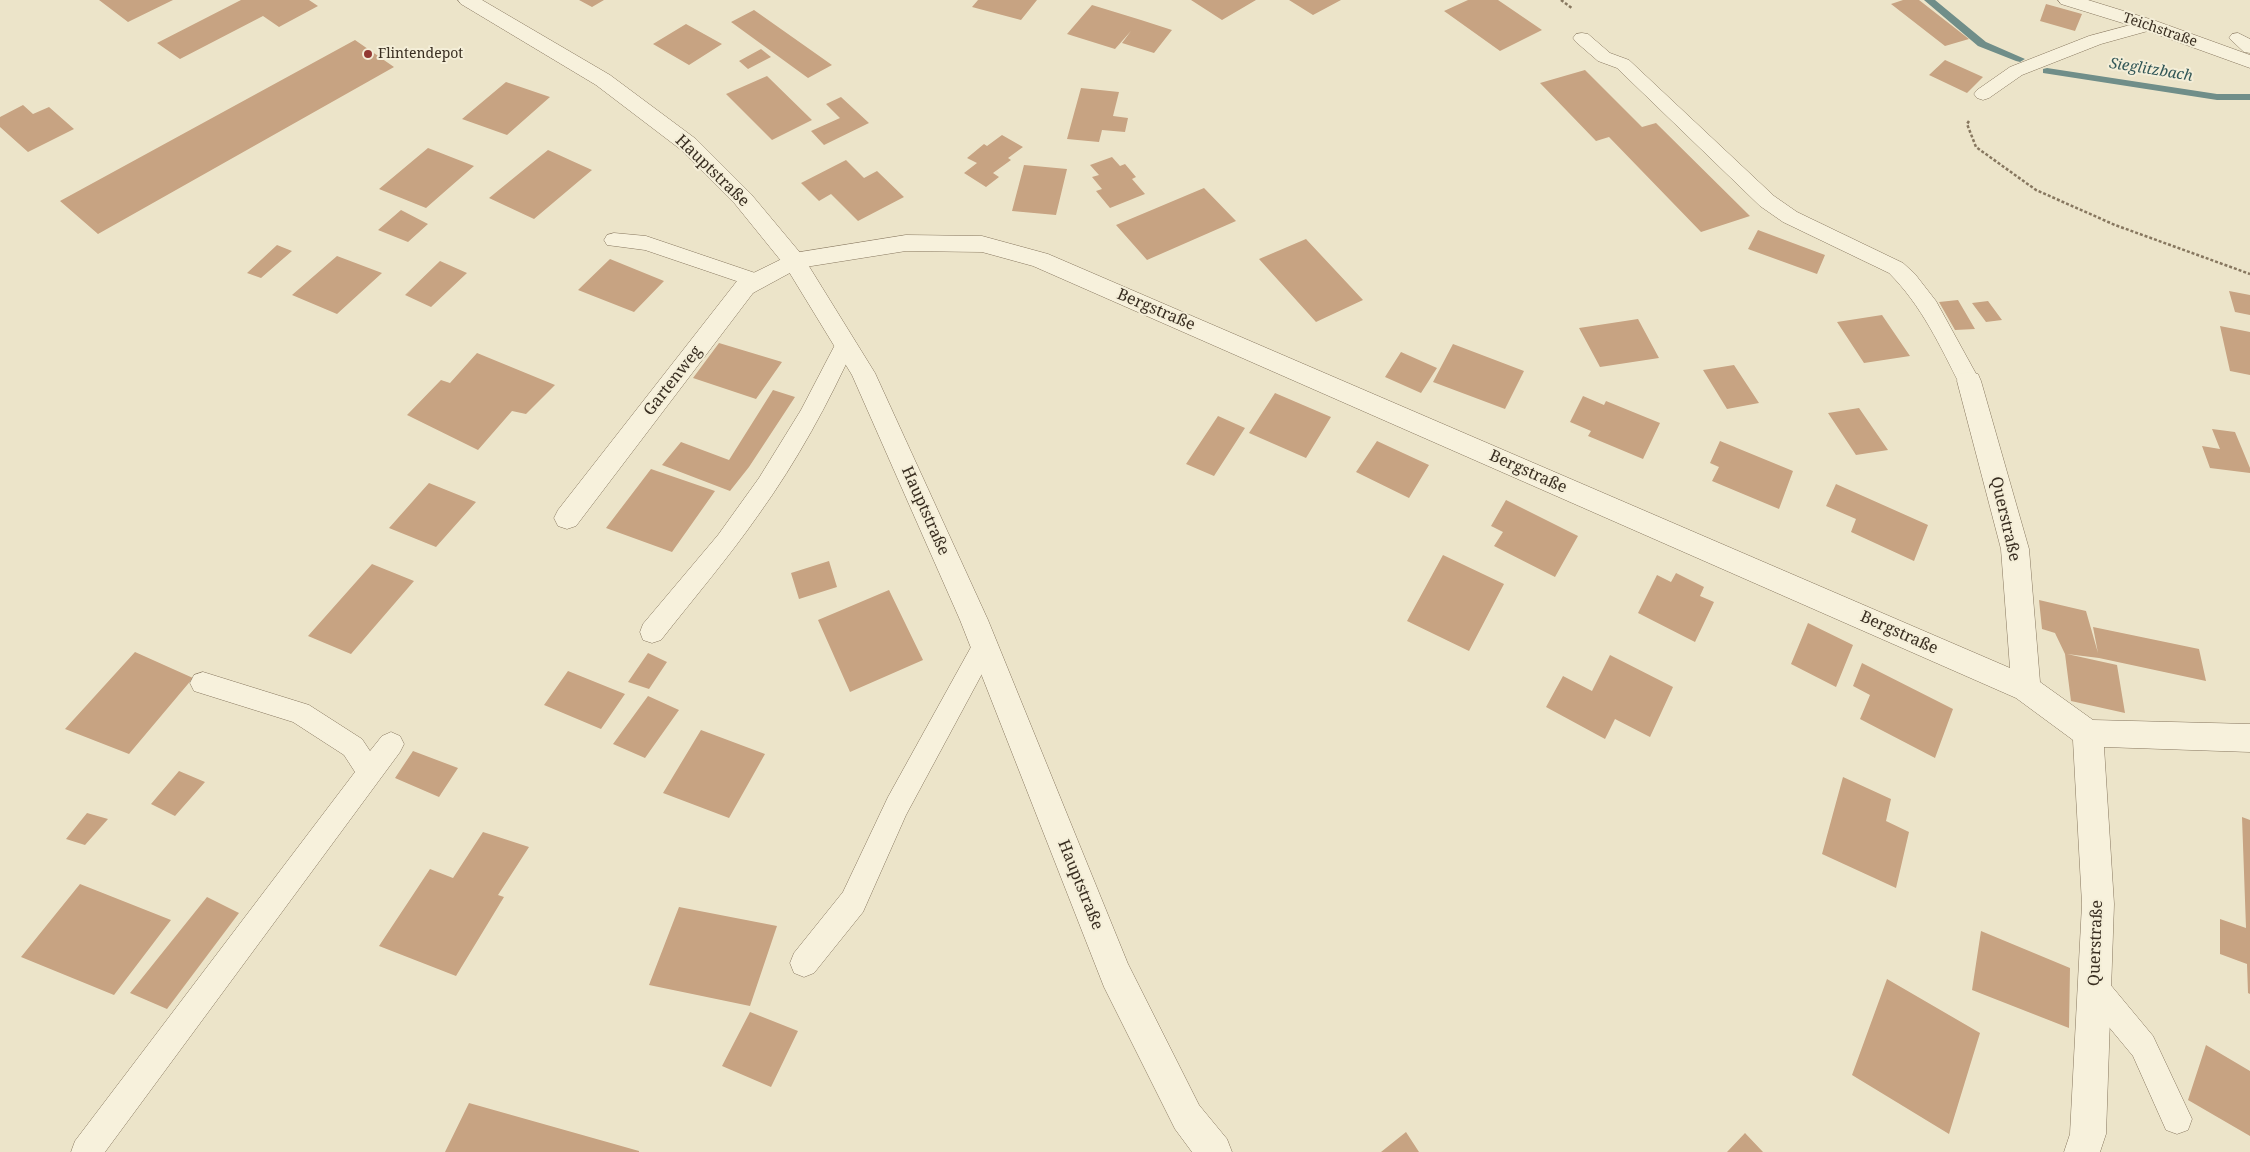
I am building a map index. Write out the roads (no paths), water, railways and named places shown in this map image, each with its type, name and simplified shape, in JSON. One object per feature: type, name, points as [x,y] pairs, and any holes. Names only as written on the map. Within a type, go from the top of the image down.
[{"type":"street","name":"Hauptstraße","points":[[468,0],[603,80],[688,144],[743,199],[794,261],[863,373],[985,646],[1116,975],[1187,1118],[1214,1152]]},
{"type":"street","name":"Teichstraße","points":[[2068,0],[2149,25],[2250,62]]},
{"type":"street","name":"Bergstraße","points":[[794,261],[906,243],[982,244],[1040,260],[2026,689],[2088,733]]},
{"type":"street","name":"Gartenweg","points":[[567,518],[745,287],[794,261]]},
{"type":"street","name":"Querstraße","points":[[1969,381],[2015,549],[2026,689]]},
{"type":"street","name":"Querstraße","points":[[2082,1152],[2088,1134],[2098,904],[2088,733]]},
{"type":"street","points":[[2088,733],[2250,738]]},
{"type":"lane","points":[[1983,94],[2016,71],[2095,40],[2149,25]]},
{"type":"lane","points":[[1582,38],[1604,57],[1623,64],[1767,201],[1790,217],[1877,257],[1910,279],[1922,296],[1969,381]]},
{"type":"lane","points":[[614,240],[646,243],[756,281]]},
{"type":"lane","points":[[652,632],[736,528],[757,497],[816,402],[845,345]]},
{"type":"lane","points":[[804,963],[854,902],[897,806],[985,646]]},
{"type":"lane","points":[[203,683],[300,713],[353,748],[370,772]]},
{"type":"lane","points":[[86,1152],[391,744]]},
{"type":"lane","points":[[2094,987],[2143,1046],[2177,1120]]},
{"type":"waterway","name":"Sieglitzbach","points":[[1929,0],[1982,44],[2020,59]]},
{"type":"waterway","name":"Sieglitzbach","points":[[2047,71],[2217,97],[2250,97]]},
{"type":"place","name":"Flintendepot","points":[[368,54]]}]
